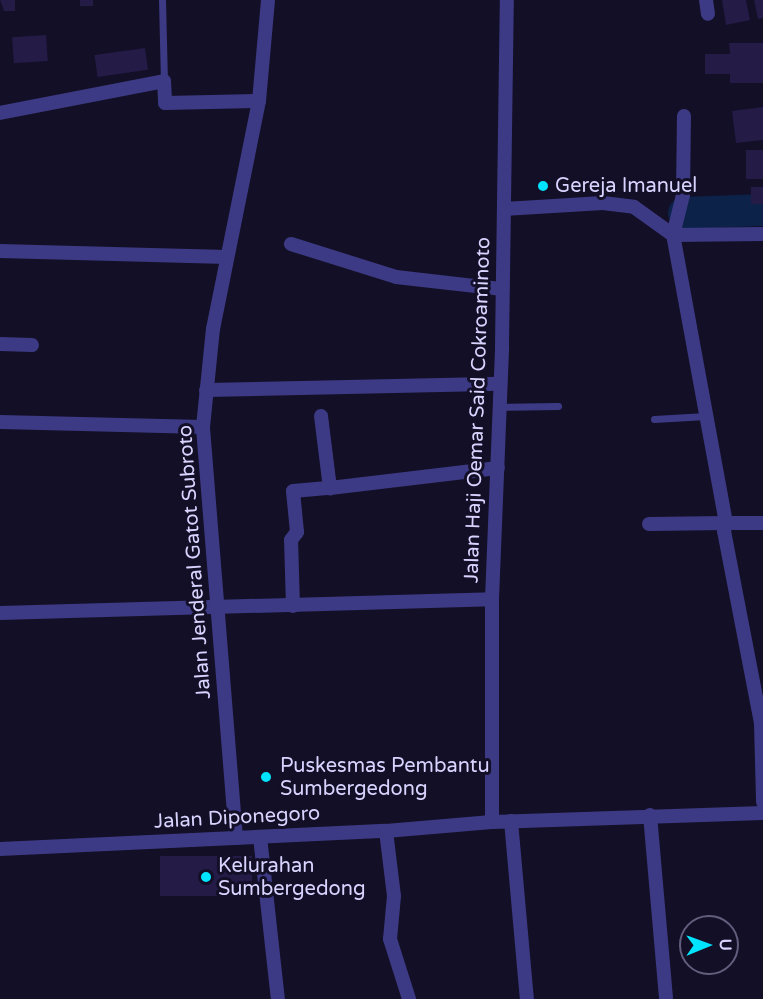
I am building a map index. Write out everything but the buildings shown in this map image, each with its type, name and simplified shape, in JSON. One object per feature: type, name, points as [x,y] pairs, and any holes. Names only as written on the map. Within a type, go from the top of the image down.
[{"type":"street","name":"Jalan Jenderal Gatot Subroto","points":[[236,838],[203,427],[213,329],[259,101],[268,0]]},
{"type":"street","name":"Jalan Haji Oemar Said Cokroaminoto","points":[[492,822],[492,599],[498,468],[507,0]]},
{"type":"street","points":[[706,0],[708,14]]},
{"type":"street","points":[[0,112],[164,81],[165,103],[259,101]]},
{"type":"street","points":[[684,116],[684,195],[674,232],[726,523],[724,531],[726,546],[761,723],[763,802]]},
{"type":"street","points":[[504,209],[603,203],[624,205],[634,207],[674,232],[763,234]]},
{"type":"street","points":[[291,244],[396,277],[502,289]]},
{"type":"street","points":[[0,251],[227,257]]},
{"type":"street","points":[[0,344],[32,345]]},
{"type":"street","points":[[206,390],[500,384]]},
{"type":"street","points":[[321,416],[330,488]]},
{"type":"street","points":[[0,422],[203,427]]},
{"type":"street","points":[[292,606],[291,540],[297,532],[292,491],[498,468]]},
{"type":"street","points":[[649,524],[763,523]]},
{"type":"street","points":[[0,613],[492,599]]},
{"type":"street","name":"Jalan Diponegoro","points":[[0,849],[386,831],[511,821],[763,813]]},
{"type":"street","points":[[650,815],[666,999]]},
{"type":"street","points":[[511,821],[526,999]]},
{"type":"street","points":[[386,831],[394,896],[390,939],[409,999]]},
{"type":"street","points":[[260,837],[278,999]]},
{"type":"lane","points":[[162,0],[164,81]]},
{"type":"lane","points":[[499,407],[558,406]]},
{"type":"lane","points":[[654,419],[706,416]]},
{"type":"waterway","points":[[684,213],[763,210]]},
{"type":"place","name":"Gereja Imanuel","points":[[543,186]]},
{"type":"place","name":"Puskesmas Pembantu Sumbergedong","points":[[266,777]]},
{"type":"place","name":"Kelurahan Sumbergedong","points":[[206,877]]}]
